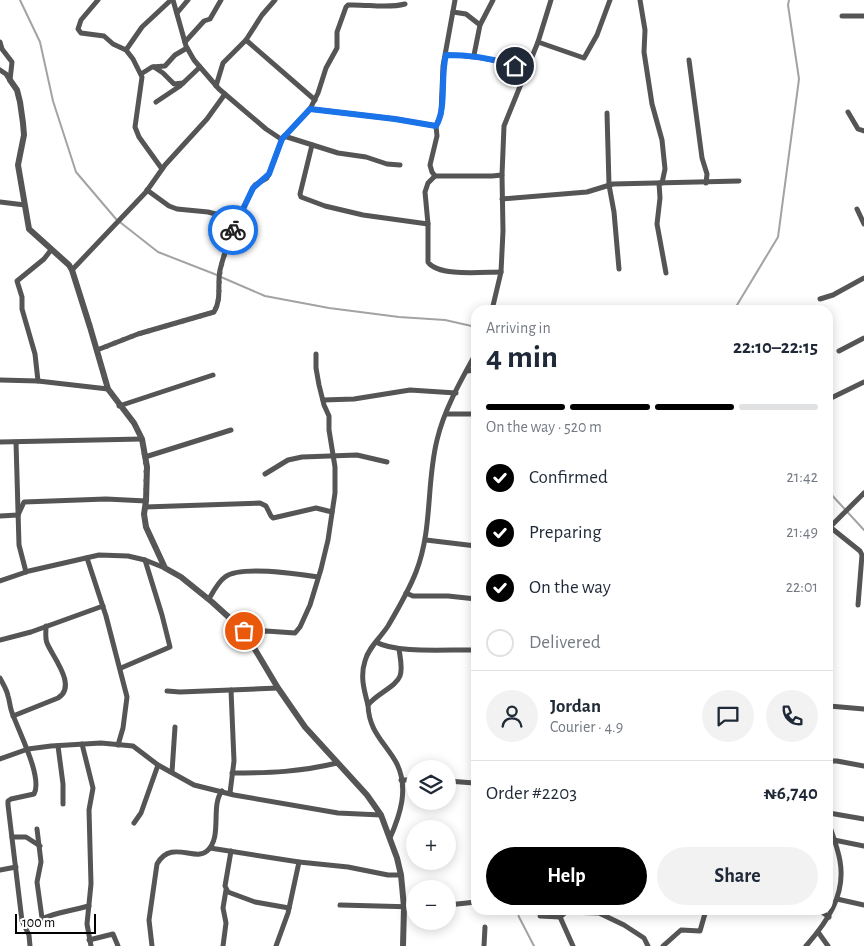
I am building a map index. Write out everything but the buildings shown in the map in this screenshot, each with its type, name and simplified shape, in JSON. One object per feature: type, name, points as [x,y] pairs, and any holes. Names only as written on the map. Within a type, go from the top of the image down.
[{"type":"street","points":[[98,0],[81,20],[78,29],[81,33],[104,36],[113,44],[126,50],[133,59],[141,74],[142,82],[135,127],[139,137],[162,169]]},
{"type":"street","points":[[126,50],[142,27],[172,0],[186,45],[200,67],[216,86],[266,129],[283,138],[338,153],[400,165]]},
{"type":"street","points":[[176,13],[188,0]]},
{"type":"street","points":[[141,74],[153,67],[165,66],[186,45],[204,21],[210,19],[221,0]]},
{"type":"street","points":[[216,86],[223,63],[246,40],[262,15],[276,0]]},
{"type":"street","points":[[436,176],[430,168],[437,136],[436,126],[440,114],[443,66],[455,0]]},
{"type":"street","points":[[474,56],[480,25],[487,15],[493,0]]},
{"type":"street","points":[[493,305],[501,272],[504,126],[538,42],[551,0]]},
{"type":"street","points":[[538,42],[584,58],[597,35],[610,0]]},
{"type":"street","points":[[640,0],[645,30],[644,52],[652,104],[662,140],[665,169],[661,183],[657,224],[666,273]]},
{"type":"street","points":[[97,350],[138,334],[214,312],[219,303],[220,270],[238,218],[255,185],[267,178],[283,138],[310,109],[326,68],[337,48],[338,32],[346,7],[353,2],[396,6],[405,4]]},
{"type":"street","points":[[453,12],[466,14],[480,25]]},
{"type":"street","points":[[842,16],[864,16]]},
{"type":"street","points":[[246,40],[314,100]]},
{"type":"street","points":[[0,42],[12,62],[10,80]]},
{"type":"street","points":[[446,55],[491,58],[527,70]]},
{"type":"street","points":[[689,60],[702,158],[707,174],[706,183]]},
{"type":"street","points":[[153,67],[163,73],[174,84],[183,84]]},
{"type":"street","points":[[156,102],[183,84],[200,67]]},
{"type":"street","points":[[0,70],[6,74],[17,90],[20,102],[24,135],[18,165],[29,229],[69,265],[72,270],[108,389],[119,406],[134,423],[142,439],[145,457],[146,504],[144,514],[146,527],[165,568]]},
{"type":"street","points":[[72,270],[147,190],[162,169],[207,119],[225,94]]},
{"type":"street","points":[[310,109],[436,126]]},
{"type":"street","points":[[848,112],[858,129],[864,131]]},
{"type":"street","points":[[607,114],[609,185],[614,212],[619,269]]},
{"type":"street","points":[[312,146],[300,194],[301,197],[363,215],[428,224]]},
{"type":"street","points":[[501,272],[446,271],[434,268],[428,262],[426,187],[436,176],[492,176],[502,174]]},
{"type":"street","points":[[502,199],[587,192],[609,185],[738,181]]},
{"type":"street","points":[[147,190],[176,209],[208,212],[238,218]]},
{"type":"street","points":[[0,202],[25,205]]},
{"type":"street","points":[[857,209],[864,224]]},
{"type":"street","points":[[38,381],[35,354],[22,309],[22,297],[17,281],[44,259],[51,250]]},
{"type":"street","points":[[820,300],[864,278]]},
{"type":"street","points":[[839,352],[864,338]]},
{"type":"street","points":[[244,631],[295,634],[303,621],[328,540],[336,477],[329,430],[329,416],[323,400],[316,368],[316,354]]},
{"type":"street","points":[[390,838],[400,815],[403,798],[401,780],[396,763],[373,728],[362,675],[365,658],[387,627],[416,572],[426,540],[436,448],[446,414],[471,362]]},
{"type":"street","points":[[466,371],[471,370]]},
{"type":"street","points":[[119,406],[213,375]]},
{"type":"street","points":[[0,380],[38,381],[108,389]]},
{"type":"street","points":[[833,397],[864,382]]},
{"type":"street","points":[[323,400],[354,399],[410,390],[456,393]]},
{"type":"street","points":[[446,414],[471,414]]},
{"type":"street","points":[[145,457],[231,430]]},
{"type":"street","points":[[0,442],[142,439]]},
{"type":"street","points":[[16,442],[19,545],[26,572]]},
{"type":"street","points":[[265,474],[288,460],[302,456],[357,455],[386,462]]},
{"type":"street","points":[[833,524],[864,493]]},
{"type":"street","points":[[18,515],[24,502],[106,499],[146,504],[260,503],[266,506],[270,516],[273,518],[316,508],[332,512]]},
{"type":"street","points":[[0,516],[18,515]]},
{"type":"street","points":[[833,531],[860,551],[862,555],[858,604]]},
{"type":"street","points":[[426,540],[471,545]]},
{"type":"street","points":[[0,581],[26,572],[87,558],[116,554],[145,560],[165,568],[181,577],[209,599],[244,631],[278,688],[305,727],[367,795],[381,816],[397,858],[401,875],[404,908],[404,946]]},
{"type":"street","points":[[87,558],[103,606],[128,697],[118,745]]},
{"type":"street","points":[[121,668],[170,646],[145,560]]},
{"type":"street","points":[[209,599],[222,578],[236,571],[288,572],[318,577]]},
{"type":"street","points":[[406,593],[413,596],[471,598]]},
{"type":"street","points":[[0,640],[103,606]]},
{"type":"street","points":[[13,716],[58,698],[62,695],[65,688],[59,664],[47,642],[46,626]]},
{"type":"street","points":[[376,642],[382,646],[399,649],[471,650]]},
{"type":"street","points":[[368,706],[375,697],[400,677],[399,649]]},
{"type":"street","points":[[0,678],[8,696],[13,716],[28,749],[36,790],[34,794],[15,797],[8,801],[22,921],[29,935],[30,946]]},
{"type":"street","points":[[167,691],[278,688]]},
{"type":"street","points":[[230,793],[234,761],[231,690]]},
{"type":"street","points":[[833,706],[864,709]]},
{"type":"street","points":[[172,772],[176,727]]},
{"type":"street","points":[[0,759],[28,749],[101,743],[118,745],[138,748],[142,754],[158,765],[194,785],[338,813],[381,816]]},
{"type":"street","points":[[82,744],[93,788],[89,810],[91,884],[87,924],[91,946]]},
{"type":"street","points":[[58,746],[63,784],[63,804]]},
{"type":"street","points":[[833,761],[864,766]]},
{"type":"street","points":[[232,773],[280,773],[311,770],[337,763]]},
{"type":"street","points":[[134,824],[141,813],[158,765]]},
{"type":"street","points":[[401,780],[406,780]]},
{"type":"street","points":[[456,782],[471,783]]},
{"type":"street","points":[[152,946],[149,920],[159,861],[169,853],[202,854],[210,848],[216,825],[218,797],[222,791]]},
{"type":"street","points":[[833,814],[864,819]]},
{"type":"street","points":[[37,830],[41,862],[37,882],[42,918]]},
{"type":"street","points":[[12,837],[26,837],[40,846]]},
{"type":"street","points":[[833,842],[864,846]]},
{"type":"street","points":[[833,845],[841,867],[837,899],[833,908]]},
{"type":"street","points":[[210,848],[299,862],[348,867],[388,875],[401,875]]},
{"type":"street","points":[[223,946],[226,923],[223,908],[231,851]]},
{"type":"street","points":[[276,946],[289,908],[299,862]]},
{"type":"street","points":[[0,870],[16,867]]},
{"type":"street","points":[[226,890],[255,902],[289,908]]},
{"type":"street","points":[[837,899],[864,905]]},
{"type":"street","points":[[456,904],[471,903]]},
{"type":"street","points":[[340,905],[404,908]]},
{"type":"street","points":[[26,928],[42,918],[89,906]]},
{"type":"street","points":[[540,916],[560,917],[562,915]]},
{"type":"street","points":[[603,915],[624,925],[644,938],[648,946]]},
{"type":"street","points":[[663,946],[681,930],[700,931],[705,915]]},
{"type":"street","points":[[806,946],[829,917],[826,915]]},
{"type":"street","points":[[560,917],[573,946]]},
{"type":"street","points":[[484,946],[485,927]]},
{"type":"street","points":[[818,932],[828,946]]},
{"type":"street","points":[[89,940],[113,934],[118,946]]},
{"type":"waterway","points":[[20,0],[40,42],[53,101],[76,172],[116,219],[158,252],[217,275]]},
{"type":"waterway","points":[[737,305],[778,237],[799,79],[788,5],[789,0]]},
{"type":"waterway","points":[[221,277],[265,296],[329,308],[399,317],[445,320],[471,326]]},
{"type":"waterway","points":[[833,496],[864,530]]},
{"type":"waterway","points":[[518,915],[534,946]]},
{"type":"way so far","points":[[233,230],[220,270],[219,303],[214,312],[138,334],[97,350],[108,389],[119,406],[134,423],[142,439],[147,485],[144,514],[146,527],[165,568],[181,577],[244,631]]},
{"type":"route","points":[[233,230],[253,188],[258,182],[267,178],[282,139],[310,109],[436,126],[440,119],[443,66],[446,55],[491,58],[515,66]]}]
